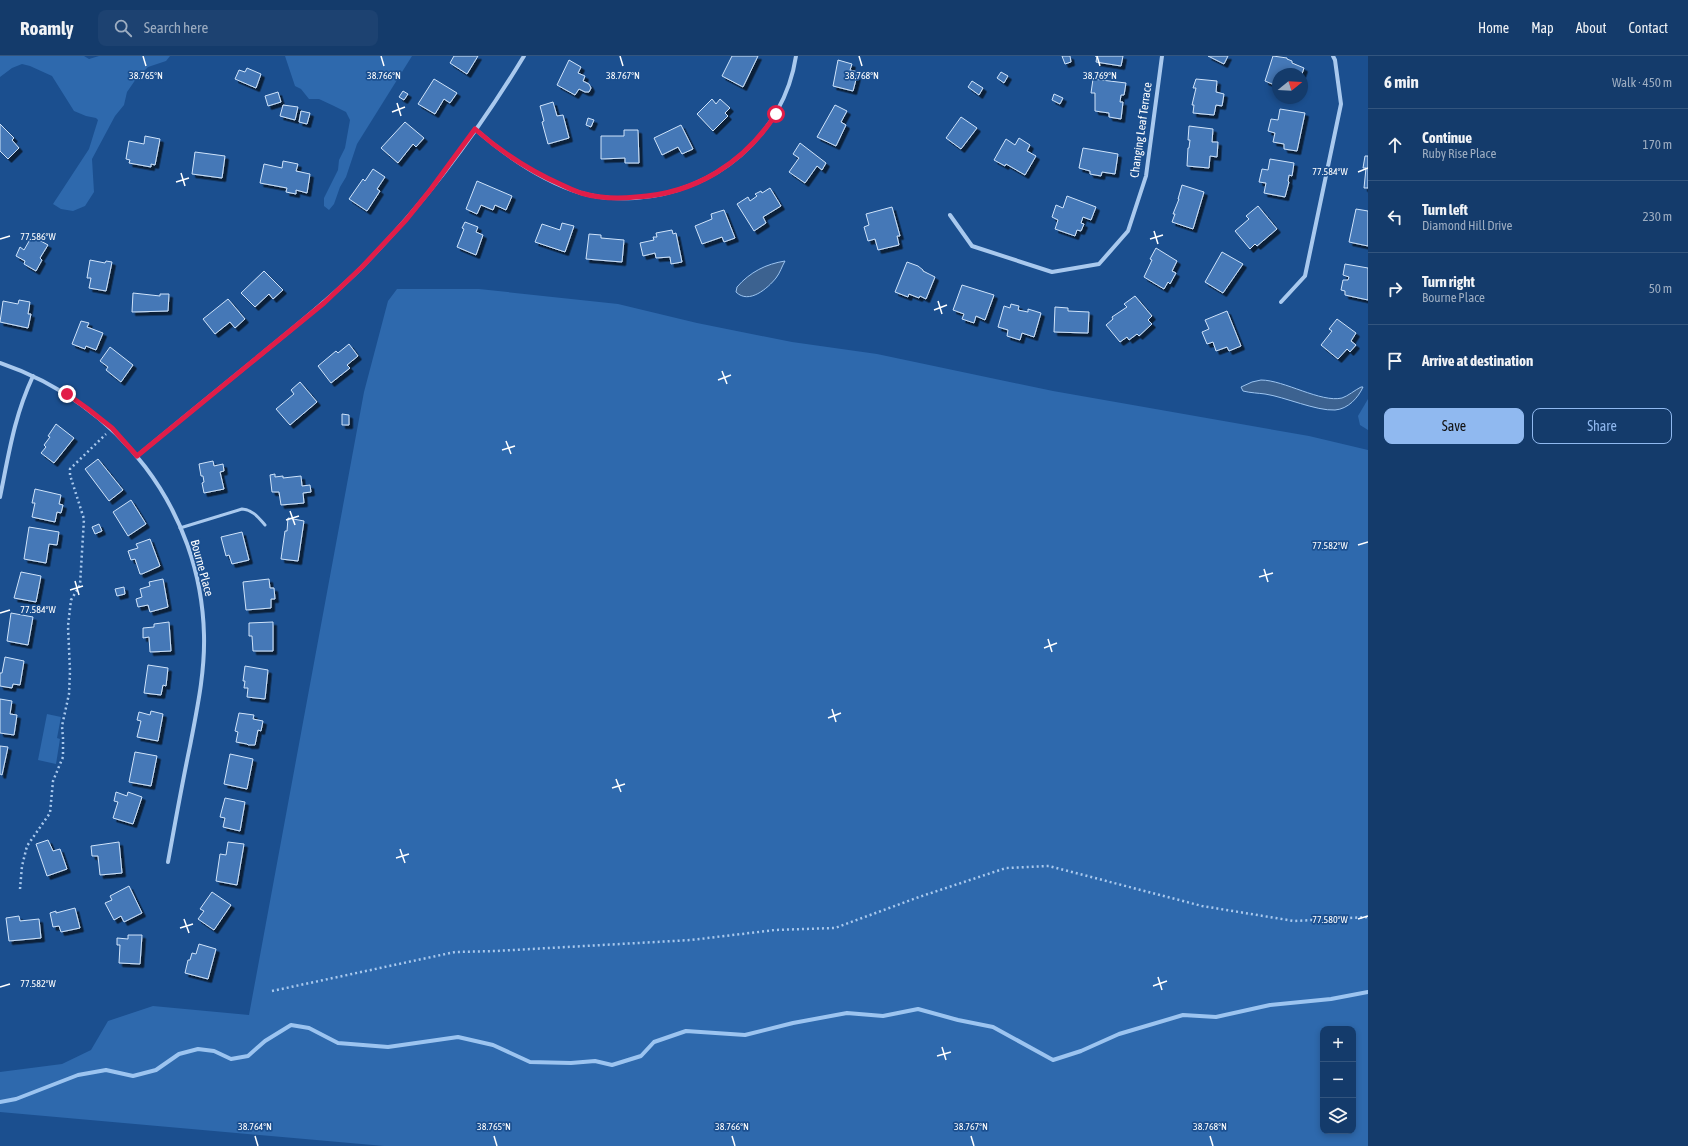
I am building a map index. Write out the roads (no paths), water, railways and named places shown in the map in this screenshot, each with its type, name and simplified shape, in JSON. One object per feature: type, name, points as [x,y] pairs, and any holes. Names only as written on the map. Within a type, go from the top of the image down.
[{"type":"street","points":[[137,456],[324,303],[362,267],[406,220],[426,195],[475,129],[524,56]]},
{"type":"street","points":[[475,129],[491,143],[518,162],[545,178],[581,193],[600,197],[624,198],[648,197],[667,193],[690,186],[711,177],[731,164],[748,149],[776,114],[786,93],[794,68],[796,56]]},
{"type":"street","name":"Changing Leaf Terrace","points":[[950,215],[972,246],[1052,272],[1099,264],[1128,231],[1146,176],[1162,56]]},
{"type":"street","points":[[1280,302],[1305,276],[1341,104],[1335,60],[1333,56]]},
{"type":"street","name":"Bourne Place","points":[[0,363],[33,376],[67,394],[112,428],[137,456],[155,481],[180,528],[192,561],[199,592],[204,636],[202,672],[198,709],[168,862]]},
{"type":"street","points":[[0,497],[15,422],[22,399],[33,376]]},
{"type":"lane","points":[[180,528],[242,509],[249,509],[255,513],[265,525]]},
{"type":"waterway","points":[[0,1102],[16,1099],[78,1075],[106,1070],[133,1076],[156,1070],[179,1054],[198,1049],[214,1051],[231,1059],[248,1056],[265,1041],[291,1025],[309,1028],[338,1043],[388,1047],[458,1037],[493,1045],[530,1062],[571,1063],[595,1061],[612,1065],[641,1056],[654,1042],[686,1031],[745,1035],[793,1023],[847,1013],[883,1016],[918,1009],[958,1020],[993,1027],[1053,1060],[1081,1051],[1119,1034],[1183,1015],[1216,1017],[1270,1005],[1331,999],[1368,992]]}]
